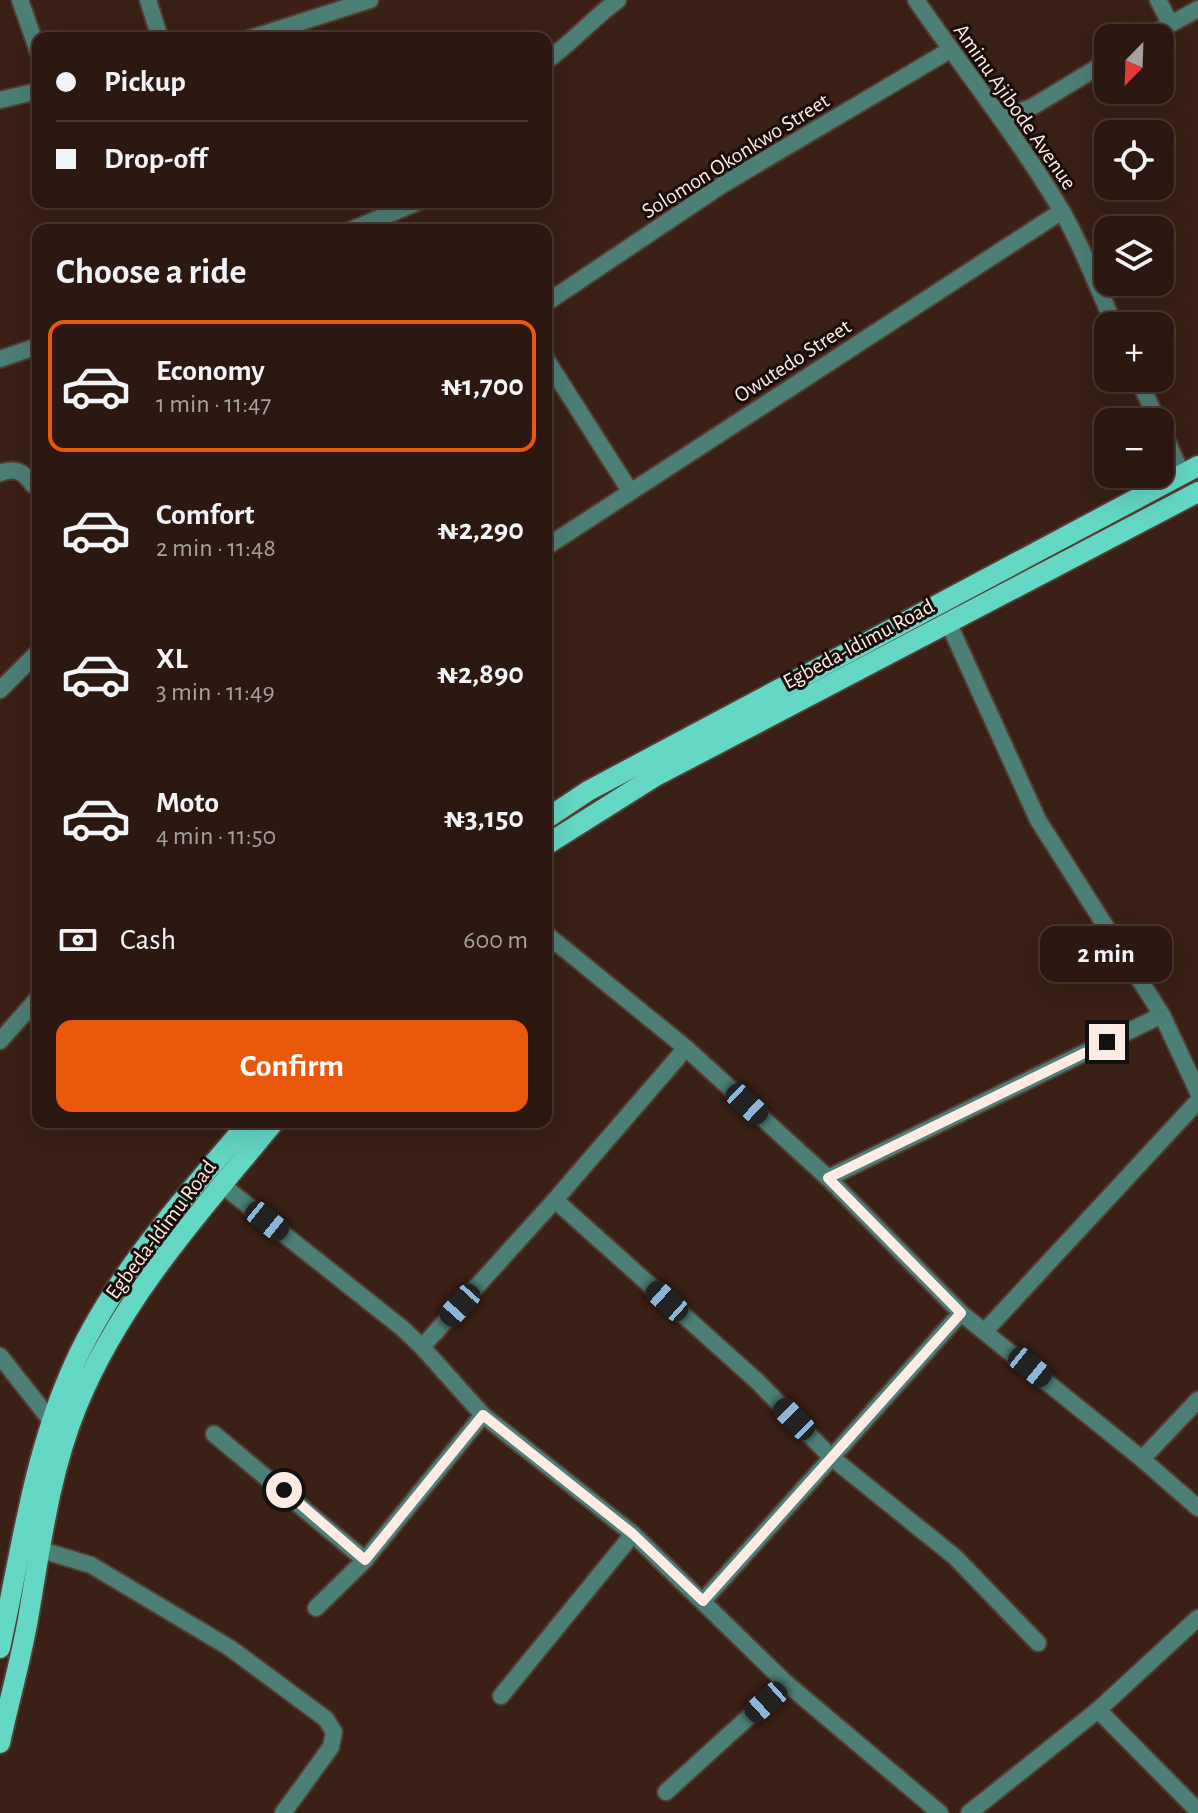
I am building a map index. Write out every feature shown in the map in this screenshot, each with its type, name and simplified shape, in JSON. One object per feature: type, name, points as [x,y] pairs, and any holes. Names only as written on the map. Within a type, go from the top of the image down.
[{"type":"main road","name":"Egbeda-Idimu Road","points":[[552,815],[588,791],[1190,470]]},
{"type":"main road","name":"Egbeda-Idimu Road","points":[[552,841],[654,777],[1198,492]]},
{"type":"main road","name":"Egbeda-Idimu Road","points":[[0,1743],[19,1612],[21,1538],[52,1422],[80,1352],[116,1291],[185,1197],[244,1128]]},
{"type":"main road","name":"Egbeda-Idimu Road","points":[[0,1648],[19,1612],[73,1416],[118,1324],[157,1265],[269,1128]]},
{"type":"street","points":[[20,0],[32,34]]},
{"type":"street","points":[[148,0],[158,32]]},
{"type":"street","points":[[270,32],[370,0]]},
{"type":"street","points":[[552,57],[618,0]]},
{"type":"street","name":"Aminu Ajibode Avenue","points":[[916,0],[1002,118],[1062,211],[1109,312]]},
{"type":"street","points":[[1158,0],[1170,23],[1198,9]]},
{"type":"street","name":"Solomon Okonkwo Street","points":[[552,299],[722,185],[950,50]]},
{"type":"street","points":[[1002,118],[1032,107],[1094,69]]},
{"type":"street","points":[[0,100],[32,92]]},
{"type":"street","points":[[365,224],[404,208]]},
{"type":"street","name":"Owutedo Street","points":[[552,543],[1062,211]]},
{"type":"street","points":[[0,359],[32,348]]},
{"type":"street","points":[[552,368],[630,491]]},
{"type":"street","points":[[1174,446],[1190,470]]},
{"type":"street","points":[[0,473],[16,470],[25,473],[32,484]]},
{"type":"street","points":[[948,622],[1038,820],[1162,1015],[1198,1092]]},
{"type":"street","points":[[0,690],[32,658]]},
{"type":"street","points":[[552,939],[686,1048],[828,1178],[961,1313],[1198,1508]]},
{"type":"street","points":[[0,1041],[32,1005]]},
{"type":"street","points":[[828,1178],[1162,1015]]},
{"type":"street","points":[[422,1347],[555,1200],[686,1048]]},
{"type":"street","points":[[985,1331],[1198,1101]]},
{"type":"street","points":[[222,1185],[422,1347],[483,1415],[633,1534],[786,1683],[940,1813]]},
{"type":"street","points":[[555,1200],[757,1381],[831,1457],[955,1557],[1038,1643]]},
{"type":"street","points":[[703,1601],[961,1313]]},
{"type":"street","points":[[0,1356],[52,1422]]},
{"type":"street","points":[[1142,1459],[1198,1400]]},
{"type":"street","points":[[316,1608],[365,1560],[483,1415]]},
{"type":"street","points":[[214,1434],[365,1560]]},
{"type":"street","points":[[501,1696],[633,1534]]},
{"type":"street","points":[[38,1549],[104,1572],[230,1648],[326,1719],[334,1732],[331,1747],[283,1813]]},
{"type":"street","points":[[969,1813],[1098,1710],[1198,1618]]},
{"type":"street","points":[[666,1792],[786,1683]]},
{"type":"street","points":[[1098,1710],[1198,1811]]},
{"type":"route","points":[[284,1490],[365,1560],[483,1415],[633,1534],[703,1601],[961,1313],[828,1178],[1107,1042]]}]
